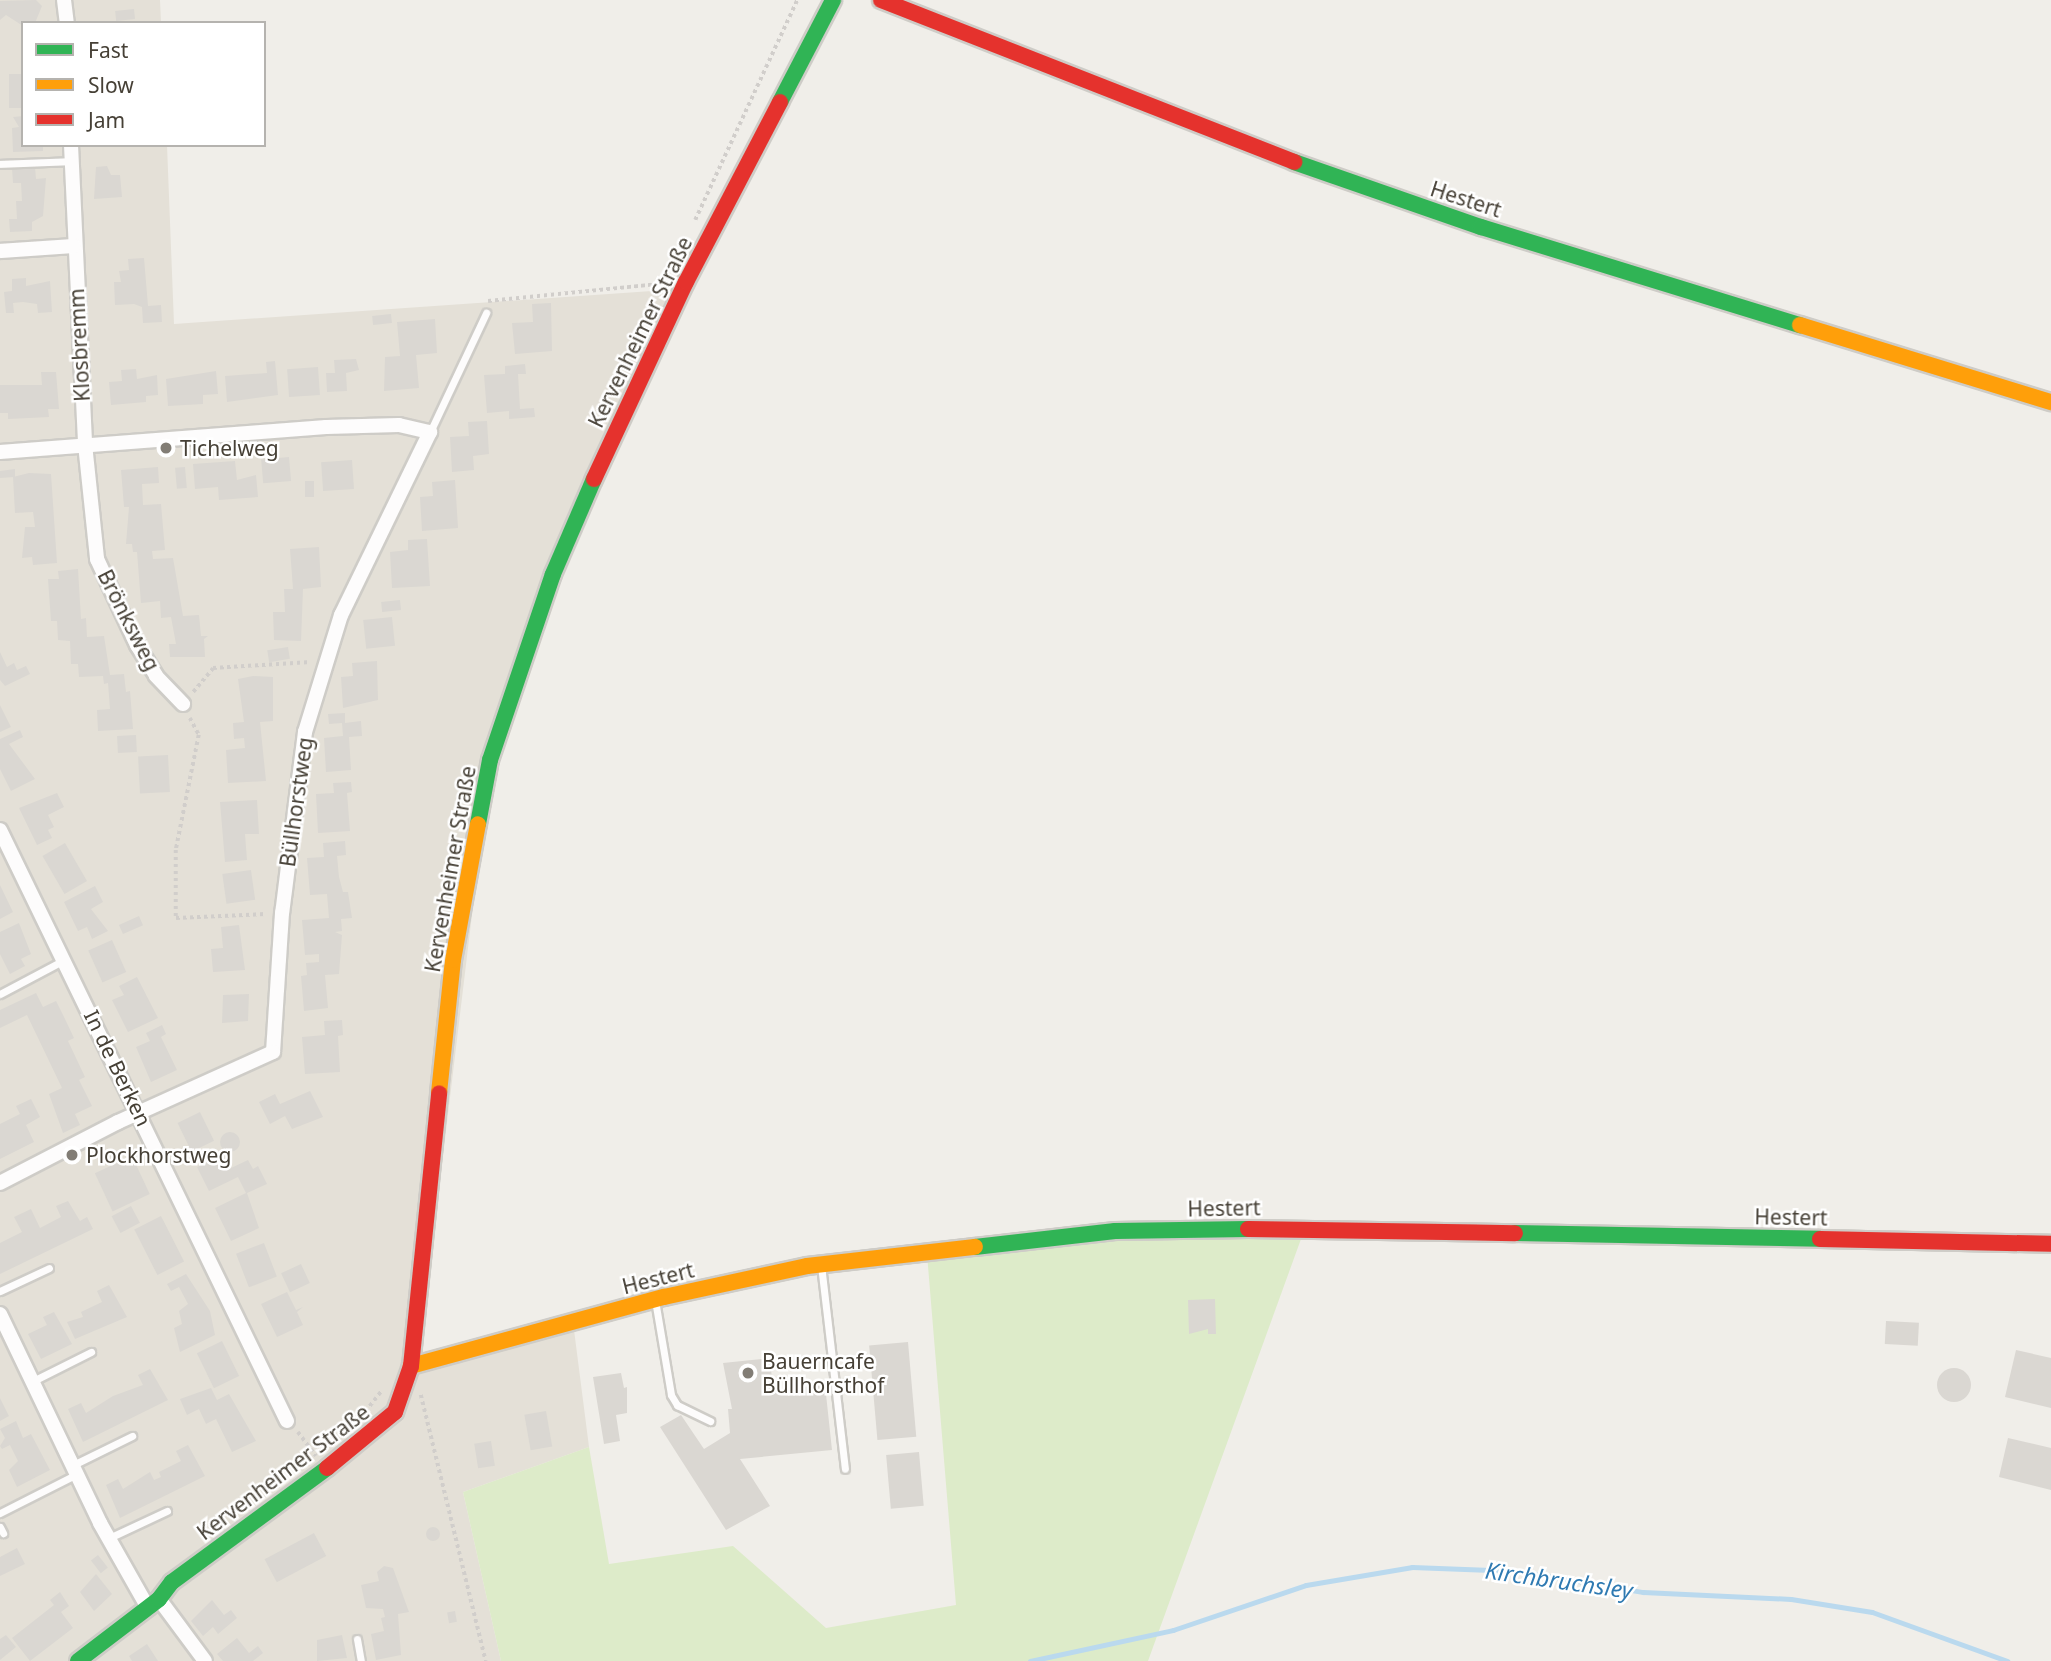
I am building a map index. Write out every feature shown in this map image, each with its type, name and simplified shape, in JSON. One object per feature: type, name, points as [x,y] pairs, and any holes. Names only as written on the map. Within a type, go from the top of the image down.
[{"type":"main road","name":"Kervenheimer Straße","points":[[78,1661],[154,1603],[172,1582],[326,1469],[396,1412],[411,1366],[453,960],[490,760],[553,574],[686,282],[833,0]]},
{"type":"main road","name":"Hestert","points":[[881,0],[1161,114],[1347,181],[1481,227],[2051,402]]},
{"type":"main road","name":"Hestert","points":[[411,1366],[655,1300],[820,1265],[1115,1231],[1292,1228],[2051,1244]]},
{"type":"street","points":[[64,0],[68,21]]},
{"type":"street","name":"Klosbremm","points":[[71,147],[85,444]]},
{"type":"street","points":[[0,251],[74,246]]},
{"type":"street","points":[[0,452],[350,426],[399,425],[430,432]]},
{"type":"street","name":"Büllhorstweg","points":[[140,1113],[273,1052],[282,913],[305,732],[324,661],[367,558],[430,432]]},
{"type":"street","name":"Brönksweg","points":[[85,444],[97,559],[137,645],[156,676],[183,704]]},
{"type":"street","name":"In de Berken","points":[[0,830],[140,1113],[287,1421]]},
{"type":"street","points":[[0,1183],[140,1113]]},
{"type":"street","points":[[0,1314],[109,1538],[154,1603],[205,1661]]},
{"type":"lane","points":[[0,164],[71,161]]},
{"type":"lane","points":[[430,432],[486,313]]},
{"type":"lane","points":[[0,994],[65,960]]},
{"type":"lane","points":[[820,1265],[845,1469]]},
{"type":"lane","points":[[0,1291],[49,1268]]},
{"type":"lane","points":[[655,1300],[671,1395],[677,1405],[710,1420]]},
{"type":"lane","points":[[33,1381],[91,1352]]},
{"type":"lane","points":[[0,1513],[132,1436]]},
{"type":"lane","points":[[109,1538],[167,1511]]},
{"type":"lane","points":[[357,1639],[361,1661]]},
{"type":"path","points":[[486,313],[489,299],[686,282]]},
{"type":"path","points":[[282,913],[176,918],[176,850],[199,735],[183,704],[213,668],[324,661]]},
{"type":"path","points":[[427,1411],[486,1661]]},
{"type":"path","points":[[287,1421],[326,1469]]},
{"type":"shaded area","points":[[0,0],[160,0],[161,21],[21,21],[21,147],[167,147],[174,324],[695,288],[565,539],[491,757],[435,1222],[412,1365],[573,1322],[589,1447],[463,1492],[501,1661],[0,1661]]},
{"type":"green space","points":[[1305,1228],[1148,1661],[501,1661],[463,1492],[589,1447],[609,1564],[733,1546],[826,1628],[956,1605],[927,1254],[1115,1231]]},
{"type":"building","points":[[36,0],[42,6],[36,21],[21,21],[21,25],[6,15],[0,20],[0,1]]},
{"type":"building","points":[[134,9],[135,19],[116,21],[115,11]]},
{"type":"building","points":[[9,74],[21,74],[21,108],[9,108]]},
{"type":"building","points":[[21,116],[21,147],[43,147],[43,151],[13,152],[12,128],[19,127],[13,117]]},
{"type":"building","points":[[107,166],[111,175],[120,175],[122,197],[94,199],[96,167]]},
{"type":"building","points":[[35,167],[36,179],[46,178],[43,216],[32,222],[32,231],[10,232],[9,219],[17,219],[16,201],[22,201],[21,183],[13,183],[12,168]]},
{"type":"building","points":[[144,258],[148,306],[161,305],[162,322],[143,323],[142,307],[134,304],[115,305],[114,282],[121,282],[119,271],[129,270],[128,259]]},
{"type":"building","points":[[26,278],[26,286],[50,281],[52,312],[38,313],[37,304],[23,302],[13,303],[14,313],[6,313],[4,292],[12,291],[12,279]]},
{"type":"building","points":[[551,303],[552,351],[515,354],[512,323],[533,322],[532,304]]},
{"type":"building","points":[[391,314],[392,323],[373,325],[372,316]]},
{"type":"building","points":[[435,319],[437,353],[416,355],[419,388],[384,391],[385,357],[400,356],[397,322]]},
{"type":"building","points":[[356,359],[359,370],[346,373],[347,391],[327,392],[326,373],[335,373],[334,360]]},
{"type":"building","points":[[275,361],[278,395],[227,402],[225,376],[267,373],[266,362]]},
{"type":"building","points":[[525,364],[526,374],[518,374],[520,409],[534,408],[535,417],[509,419],[509,411],[487,413],[484,375],[505,374],[505,366]]},
{"type":"building","points":[[318,367],[320,395],[289,397],[287,369]]},
{"type":"building","points":[[136,369],[137,379],[157,375],[158,395],[146,396],[146,402],[111,405],[109,382],[122,381],[121,370]]},
{"type":"building","points":[[216,371],[218,394],[203,395],[203,404],[168,406],[166,379]]},
{"type":"building","points":[[41,372],[56,372],[59,409],[48,409],[49,417],[8,419],[8,413],[0,413],[0,385],[42,385]]},
{"type":"building","points":[[487,421],[489,454],[473,456],[474,470],[452,472],[450,437],[469,436],[468,422]]},
{"type":"building","points":[[289,457],[291,481],[263,483],[261,459]]},
{"type":"building","points":[[352,460],[354,489],[323,491],[321,462]]},
{"type":"building","points":[[235,461],[237,480],[256,475],[258,497],[219,500],[218,487],[195,489],[193,464]]},
{"type":"building","points":[[158,467],[159,483],[142,484],[143,505],[161,504],[165,550],[152,551],[153,559],[173,558],[183,616],[199,615],[201,636],[208,636],[204,639],[205,657],[170,657],[169,644],[176,644],[171,617],[161,618],[160,601],[141,603],[137,552],[133,552],[132,544],[126,544],[129,507],[124,507],[121,470]]},
{"type":"building","points":[[185,467],[187,488],[177,489],[175,468]]},
{"type":"building","points":[[15,469],[15,477],[0,478],[0,471]]},
{"type":"building","points":[[29,473],[51,474],[57,563],[33,565],[32,557],[22,558],[25,527],[35,527],[33,512],[15,513],[13,477]]},
{"type":"building","points":[[455,480],[458,528],[422,531],[420,497],[433,496],[432,482]]},
{"type":"building","points":[[305,481],[314,481],[314,497],[305,497]]},
{"type":"building","points":[[427,539],[430,586],[392,588],[390,552],[408,550],[408,540]]},
{"type":"building","points":[[319,547],[321,587],[303,589],[301,641],[274,640],[273,612],[285,612],[284,589],[293,589],[290,549]]},
{"type":"building","points":[[78,569],[81,619],[86,618],[87,637],[104,636],[110,675],[124,674],[126,692],[130,691],[133,729],[98,731],[97,710],[110,709],[108,683],[104,684],[103,676],[79,677],[78,664],[71,664],[70,641],[58,640],[57,621],[51,621],[48,579],[59,579],[58,571]]},
{"type":"building","points":[[400,600],[401,610],[382,612],[381,602]]},
{"type":"building","points":[[392,617],[395,646],[366,649],[363,620]]},
{"type":"building","points":[[288,647],[290,659],[269,662],[267,650]]},
{"type":"building","points":[[0,652],[7,667],[14,663],[17,670],[26,666],[30,674],[5,686],[0,680]]},
{"type":"building","points":[[377,661],[378,700],[343,708],[341,677],[353,676],[352,663]]},
{"type":"building","points":[[253,676],[273,677],[273,721],[260,722],[266,781],[228,783],[226,750],[245,748],[244,738],[234,739],[233,723],[244,722],[238,679]]},
{"type":"building","points":[[0,705],[11,727],[0,732]]},
{"type":"building","points":[[345,713],[345,723],[361,721],[362,736],[349,737],[351,770],[326,772],[324,738],[343,736],[342,723],[329,724],[328,714]]},
{"type":"building","points":[[20,730],[23,737],[9,744],[35,779],[11,791],[0,769],[0,739]]},
{"type":"building","points":[[136,735],[137,752],[118,753],[117,736]]},
{"type":"building","points":[[168,755],[170,792],[140,794],[138,757]]},
{"type":"building","points":[[351,782],[352,792],[347,793],[350,831],[318,833],[316,794],[334,793],[333,783]]},
{"type":"building","points":[[57,793],[64,807],[48,815],[54,827],[48,830],[52,838],[37,845],[19,808]]},
{"type":"building","points":[[257,800],[259,834],[245,834],[247,860],[225,862],[220,802]]},
{"type":"building","points":[[345,841],[346,855],[337,856],[339,877],[343,892],[348,892],[352,918],[341,919],[342,931],[335,932],[342,935],[339,974],[325,975],[328,1008],[304,1011],[301,976],[307,975],[306,963],[319,962],[319,954],[305,955],[302,920],[329,918],[327,894],[310,895],[307,858],[324,857],[323,843]]},
{"type":"building","points":[[65,843],[87,881],[64,894],[42,856]]},
{"type":"building","points":[[251,870],[255,900],[226,904],[222,874]]},
{"type":"building","points":[[0,885],[13,912],[0,919]]},
{"type":"building","points":[[95,886],[103,902],[91,909],[108,931],[92,939],[87,927],[78,931],[64,902]]},
{"type":"building","points":[[139,916],[143,925],[123,934],[119,925]]},
{"type":"building","points":[[19,923],[31,954],[21,959],[25,966],[10,974],[0,954],[0,932]]},
{"type":"building","points":[[239,925],[245,970],[213,972],[211,949],[223,948],[221,927]]},
{"type":"building","points":[[112,940],[126,972],[102,983],[88,951]]},
{"type":"building","points":[[137,977],[158,1018],[128,1032],[112,1000],[124,995],[119,986]]},
{"type":"building","points":[[36,993],[43,1007],[56,1001],[65,1019],[74,1038],[68,1041],[85,1077],[79,1080],[92,1106],[75,1114],[80,1125],[63,1133],[49,1094],[62,1088],[27,1015],[0,1028],[0,1010]]},
{"type":"building","points":[[249,994],[248,1021],[222,1023],[223,995]]},
{"type":"building","points":[[342,1020],[343,1035],[338,1036],[340,1072],[305,1074],[302,1037],[325,1035],[324,1021]]},
{"type":"building","points":[[162,1025],[166,1034],[161,1037],[177,1070],[151,1082],[136,1047],[150,1041],[146,1033]]},
{"type":"building","points":[[310,1091],[323,1117],[292,1129],[285,1116],[270,1124],[259,1102],[275,1094],[280,1104]]},
{"type":"building","points":[[31,1099],[40,1117],[26,1125],[34,1142],[0,1159],[0,1124],[20,1114],[16,1106]]},
{"type":"building","points":[[200,1112],[214,1141],[192,1152],[178,1123]]},
{"type":"building","points":[[226,1132],[234,1132],[240,1142],[234,1152],[226,1152],[220,1146],[220,1138]]},
{"type":"building","points":[[223,1155],[229,1169],[248,1160],[253,1169],[258,1166],[267,1184],[247,1193],[259,1228],[231,1241],[215,1208],[246,1193],[238,1177],[209,1191],[197,1167]]},
{"type":"building","points":[[132,1156],[150,1194],[113,1211],[95,1173]]},
{"type":"building","points":[[68,1201],[80,1221],[87,1217],[93,1229],[0,1274],[0,1243],[22,1232],[14,1217],[31,1209],[40,1228],[61,1217],[56,1206]]},
{"type":"building","points":[[131,1206],[140,1223],[120,1233],[112,1216]]},
{"type":"building","points":[[161,1216],[184,1261],[157,1275],[134,1230]]},
{"type":"building","points":[[264,1243],[277,1277],[249,1287],[236,1254]]},
{"type":"building","points":[[301,1264],[310,1283],[290,1292],[281,1273]]},
{"type":"building","points":[[186,1274],[210,1311],[215,1335],[180,1352],[174,1328],[182,1324],[179,1311],[188,1304],[179,1287],[171,1291],[167,1284]]},
{"type":"building","points":[[109,1285],[127,1317],[75,1339],[67,1322],[83,1317],[81,1312],[102,1302],[97,1291]]},
{"type":"building","points":[[287,1292],[296,1310],[303,1307],[297,1312],[303,1325],[277,1337],[261,1304]]},
{"type":"building","points":[[1215,1299],[1216,1334],[1208,1334],[1208,1329],[1189,1334],[1188,1300]]},
{"type":"building","points":[[54,1312],[72,1344],[41,1359],[28,1334],[47,1325],[43,1317]]},
{"type":"building","points":[[1886,1321],[1919,1323],[1918,1346],[1885,1344]]},
{"type":"building","points":[[222,1341],[239,1376],[214,1388],[197,1353]]},
{"type":"building","points":[[908,1342],[916,1437],[877,1440],[869,1345]]},
{"type":"building","points":[[2016,1350],[2051,1358],[2051,1408],[2005,1397]]},
{"type":"building","points":[[770,1358],[773,1390],[825,1385],[832,1450],[740,1459],[770,1506],[726,1530],[660,1427],[681,1415],[704,1449],[730,1433],[728,1409],[732,1409],[723,1363]]},
{"type":"building","points":[[1954,1368],[1966,1373],[1971,1385],[1966,1397],[1954,1402],[1942,1397],[1937,1385],[1942,1373]]},
{"type":"building","points":[[150,1369],[168,1400],[83,1442],[68,1409],[81,1403],[86,1413],[113,1396],[143,1385],[138,1375]]},
{"type":"building","points":[[621,1373],[624,1388],[627,1387],[627,1413],[616,1415],[620,1441],[604,1444],[593,1377]]},
{"type":"building","points":[[211,1388],[217,1400],[229,1394],[256,1441],[232,1452],[216,1419],[206,1424],[199,1409],[187,1415],[180,1399]]},
{"type":"building","points":[[0,1398],[9,1416],[0,1421]]},
{"type":"building","points":[[546,1411],[552,1446],[531,1450],[524,1415]]},
{"type":"building","points":[[16,1421],[23,1438],[31,1434],[50,1470],[17,1487],[9,1470],[18,1461],[10,1445],[2,1449],[0,1446],[5,1438],[0,1429]]},
{"type":"building","points":[[2008,1438],[2051,1448],[2051,1490],[1999,1477]]},
{"type":"building","points":[[491,1441],[495,1466],[478,1468],[474,1444]]},
{"type":"building","points":[[188,1445],[205,1476],[120,1518],[106,1485],[118,1479],[123,1489],[150,1472],[154,1480],[161,1477],[159,1472],[181,1461],[176,1451]]},
{"type":"building","points":[[919,1452],[924,1506],[891,1509],[886,1455]]},
{"type":"building","points":[[430,1527],[436,1527],[440,1534],[436,1541],[430,1541],[426,1537],[426,1531]]},
{"type":"building","points":[[314,1533],[326,1556],[277,1582],[265,1559]]},
{"type":"building","points":[[17,1548],[25,1564],[0,1576],[0,1557]]},
{"type":"building","points":[[98,1555],[108,1568],[101,1573],[91,1561]]},
{"type":"building","points":[[384,1566],[393,1568],[409,1612],[398,1614],[401,1655],[376,1660],[371,1634],[384,1631],[381,1618],[385,1617],[383,1609],[366,1608],[361,1585],[379,1581],[377,1572]]},
{"type":"building","points":[[96,1574],[112,1594],[94,1611],[80,1592]]},
{"type":"building","points":[[60,1592],[69,1606],[61,1612],[73,1628],[30,1661],[12,1638],[54,1605],[50,1600]]},
{"type":"building","points":[[212,1600],[224,1615],[231,1610],[237,1618],[218,1634],[213,1627],[203,1636],[191,1621]]},
{"type":"building","points":[[455,1611],[457,1622],[449,1623],[447,1612]]},
{"type":"building","points":[[6,1635],[16,1647],[0,1660],[0,1639]]},
{"type":"building","points":[[342,1635],[347,1658],[317,1661],[317,1640]]},
{"type":"building","points":[[237,1638],[249,1653],[258,1646],[263,1653],[253,1661],[223,1661],[217,1654]]},
{"type":"building","points":[[147,1644],[158,1661],[132,1661],[129,1656]]},
{"type":"waterway","name":"Kirchbruchsley","points":[[1030,1661],[1173,1630],[1306,1585],[1412,1567],[1517,1571],[1643,1592],[1791,1599],[1872,1612],[2007,1661]]},
{"type":"traffic: fast","points":[[780,102],[833,0]]},
{"type":"traffic: fast","points":[[1294,162],[1481,227],[1800,325]]},
{"type":"traffic: fast","points":[[478,824],[490,760],[553,574],[594,479]]},
{"type":"traffic: fast","points":[[975,1247],[1115,1231],[1248,1229]]},
{"type":"traffic: fast","points":[[1515,1233],[1820,1239]]},
{"type":"traffic: fast","points":[[78,1661],[159,1599],[172,1582],[327,1468]]},
{"type":"traffic: slow","points":[[1800,325],[2051,402]]},
{"type":"traffic: slow","points":[[439,1093],[453,960],[478,824]]},
{"type":"traffic: slow","points":[[411,1366],[664,1297],[807,1266],[975,1247]]},
{"type":"traffic: jam","points":[[881,0],[1294,162]]},
{"type":"traffic: jam","points":[[594,479],[686,282],[780,102]]},
{"type":"traffic: jam","points":[[327,1468],[395,1412],[411,1366],[439,1093]]},
{"type":"traffic: jam","points":[[1248,1229],[1515,1233]]},
{"type":"traffic: jam","points":[[1820,1239],[2051,1244]]},
{"type":"place","name":"Tichelweg","points":[[166,448]]},
{"type":"place","name":"Plockhorstweg","points":[[72,1155]]},
{"type":"place","name":"Bauerncafe Büllhorsthof","points":[[748,1373]]}]
